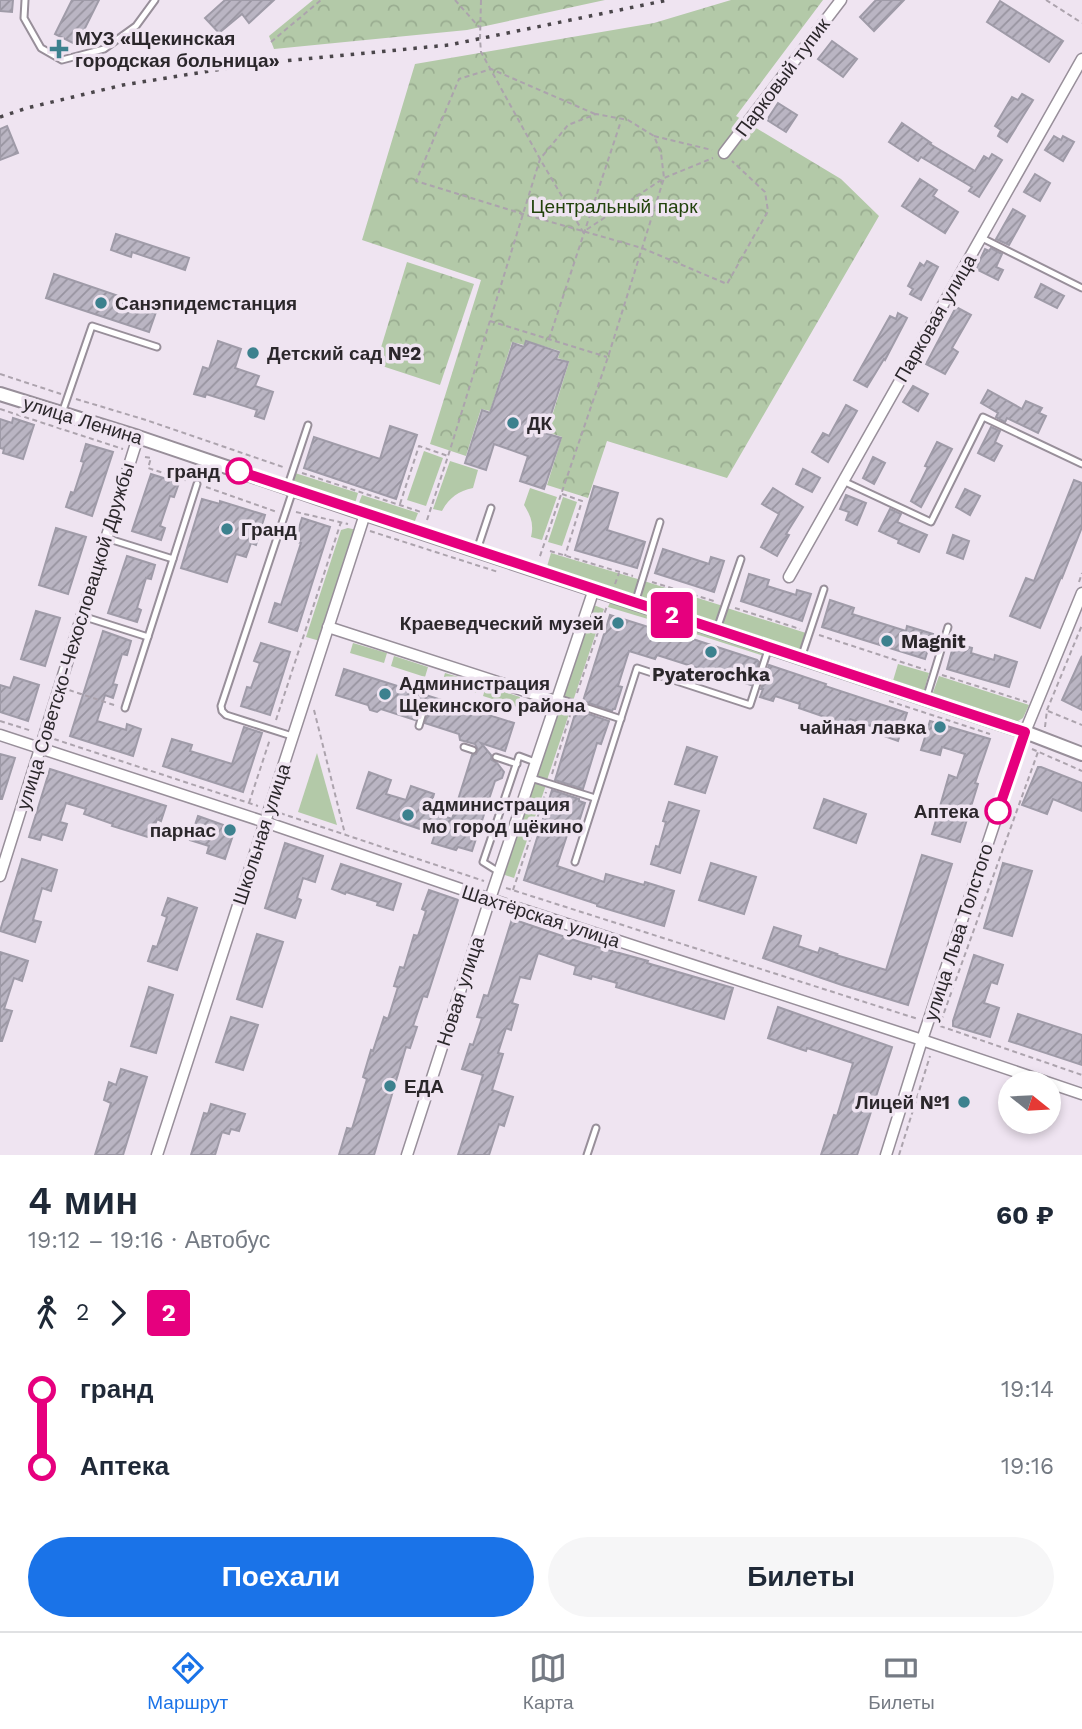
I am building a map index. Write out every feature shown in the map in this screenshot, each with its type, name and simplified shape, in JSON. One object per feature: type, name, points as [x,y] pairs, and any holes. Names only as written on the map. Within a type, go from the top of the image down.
[{"type":"street","name":"Парковый тупик","points":[[724,153],[841,0]]},
{"type":"street","name":"Парковая улица","points":[[789,577],[1082,59]]},
{"type":"street","name":"улица Ленина","points":[[0,394],[138,437],[594,589],[635,603],[674,622],[717,630],[1025,732],[1082,754]]},
{"type":"street","name":"улица Советско-Чехословацкой Дружбы","points":[[0,876],[138,437]]},
{"type":"street","name":"Школьная улица","points":[[157,1155],[365,514]]},
{"type":"street","name":"Новая улица","points":[[407,1155],[594,589]]},
{"type":"street","name":"улица Льва Толстого","points":[[886,1155],[1025,732],[1082,593]]},
{"type":"street","points":[[328,627],[557,700]]},
{"type":"street","name":"Шахтёрская улица","points":[[0,735],[1082,1094]]},
{"type":"lane","points":[[25,0],[24,18],[41,48],[62,60],[104,49],[136,26],[155,0]]},
{"type":"lane","points":[[981,237],[1082,288]]},
{"type":"lane","points":[[62,414],[92,326],[158,347]]},
{"type":"lane","points":[[843,481],[931,522],[983,417],[1082,464]]},
{"type":"lane","points":[[292,736],[226,715],[221,706],[285,514],[293,470],[308,425]]},
{"type":"lane","points":[[125,708],[197,484]]},
{"type":"lane","points":[[477,550],[491,508]]},
{"type":"lane","points":[[635,603],[660,522]]},
{"type":"lane","points":[[106,538],[173,559]]},
{"type":"lane","points":[[717,630],[741,559]]},
{"type":"lane","points":[[801,658],[824,589]]},
{"type":"lane","points":[[82,616],[148,637]]},
{"type":"lane","points":[[926,699],[948,627]]},
{"type":"lane","points":[[575,862],[637,668],[750,705],[769,647]]},
{"type":"lane","points":[[557,700],[621,719]]},
{"type":"lane","points":[[419,726],[424,709]]},
{"type":"lane","points":[[464,747],[473,750]]},
{"type":"lane","points":[[499,872],[483,862],[519,756],[536,762]]},
{"type":"lane","points":[[496,757],[517,764]]},
{"type":"lane","points":[[531,778],[595,798]]},
{"type":"lane","points":[[587,1155],[596,1128]]},
{"type":"path","points":[[271,42],[321,0]]},
{"type":"path","points":[[455,0],[480,27]]},
{"type":"path","points":[[481,0],[481,52],[583,232]]},
{"type":"path","points":[[1046,0],[1082,23]]},
{"type":"path","points":[[491,69],[596,114],[628,120],[654,136],[724,153],[765,192],[768,211],[727,284],[642,248],[416,181],[459,79],[491,69]]},
{"type":"path","points":[[423,533],[540,159],[568,125],[596,114]]},
{"type":"path","points":[[549,339],[622,119]]},
{"type":"path","points":[[535,570],[608,357],[664,178],[661,153],[654,136]]},
{"type":"path","points":[[583,232],[664,178],[724,153]]},
{"type":"path","points":[[490,321],[608,357]]},
{"type":"path","points":[[0,374],[421,512]]},
{"type":"path","points":[[0,409],[151,458],[148,468],[285,514],[297,512],[341,521],[360,528]]},
{"type":"path","points":[[399,505],[419,446],[448,456]]},
{"type":"path","points":[[561,494],[582,501],[565,556]]},
{"type":"path","points":[[249,803],[341,521]]},
{"type":"path","points":[[550,551],[1036,705]]},
{"type":"path","points":[[508,905],[619,572]]},
{"type":"path","points":[[1082,625],[1047,710],[1082,725]]},
{"type":"path","points":[[60,687],[125,708]]},
{"type":"path","points":[[308,687],[345,835]]},
{"type":"path","points":[[0,721],[513,890],[928,1022]]},
{"type":"path","points":[[1038,752],[939,1026],[1082,1075]]},
{"type":"path","points":[[899,1155],[934,1044]]},
{"type":"green space","points":[[313,0],[605,0],[467,30],[274,49],[269,36]]},
{"type":"green space","name":"Центральный парк","points":[[731,0],[823,0],[736,116],[841,179],[879,216],[727,478],[607,441],[588,498],[547,485],[562,437],[547,432],[569,362],[558,358],[560,351],[526,341],[524,345],[512,342],[490,411],[481,409],[466,456],[430,444],[481,280],[362,240],[415,64],[654,23]]},
{"type":"green space","points":[[407,262],[474,284],[440,385],[376,364]]},
{"type":"green space","points":[[424,451],[443,458],[426,506],[407,500]]},
{"type":"green space","points":[[450,461],[478,470],[473,488],[454,496],[442,511],[433,509]]},
{"type":"green space","points":[[295,473],[358,493],[354,507],[291,486]]},
{"type":"green space","points":[[530,488],[557,497],[542,540],[531,537],[531,520],[524,505]]},
{"type":"green space","points":[[362,495],[418,513],[413,526],[357,508]]},
{"type":"green space","points":[[563,497],[577,502],[562,546],[548,542]]},
{"type":"green space","points":[[341,530],[357,530],[320,641],[306,637]]},
{"type":"green space","points":[[551,553],[641,580],[635,599],[546,570]]},
{"type":"green space","points":[[644,581],[723,606],[716,626],[638,600]]},
{"type":"green space","points":[[612,598],[674,618],[671,626],[608,607]]},
{"type":"green space","points":[[591,604],[604,609],[573,701],[561,696]]},
{"type":"green space","points":[[727,608],[806,633],[800,653],[721,627]]},
{"type":"green space","points":[[677,619],[767,648],[764,656],[674,627]]},
{"type":"green space","points":[[353,643],[387,653],[384,663],[350,653]]},
{"type":"green space","points":[[394,656],[428,667],[425,677],[391,666]]},
{"type":"green space","points":[[898,664],[929,673],[923,695],[892,684]]},
{"type":"green space","points":[[445,673],[479,683],[476,693],[442,683]]},
{"type":"green space","points":[[939,676],[1029,705],[1023,718],[1013,724],[931,698]]},
{"type":"green space","points":[[486,686],[520,697],[517,707],[483,696]]},
{"type":"green space","points":[[559,701],[572,705],[547,780],[534,776]]},
{"type":"green space","points":[[317,753],[337,825],[298,812]]},
{"type":"green space","points":[[534,781],[546,785],[514,878],[502,874]]},
{"type":"building","points":[[0,0],[13,0],[12,12],[0,11]]},
{"type":"building","points":[[72,0],[99,0],[84,30],[89,33],[81,47],[55,34]]},
{"type":"building","points":[[225,0],[274,0],[249,23],[242,14],[219,33],[205,18]]},
{"type":"building","points":[[876,0],[904,0],[874,31],[860,17]]},
{"type":"building","points":[[1000,1],[1063,41],[1049,62],[987,22]]},
{"type":"building","points":[[832,41],[857,59],[843,77],[818,59]]},
{"type":"building","points":[[1022,94],[1033,100],[1007,142],[998,136],[1001,130],[995,126],[1012,97],[1018,100]]},
{"type":"building","points":[[778,103],[797,115],[786,132],[767,120]]},
{"type":"building","points":[[902,123],[930,144],[975,171],[984,156],[989,159],[992,154],[1002,160],[979,197],[969,191],[972,187],[921,157],[918,161],[889,142]]},
{"type":"building","points":[[7,126],[18,153],[0,160],[0,129]]},
{"type":"building","points":[[1054,136],[1061,140],[1063,136],[1074,142],[1063,161],[1045,150]]},
{"type":"building","points":[[1035,174],[1050,183],[1040,201],[1024,192]]},
{"type":"building","points":[[920,179],[937,190],[933,196],[958,212],[945,233],[902,206]]},
{"type":"building","points":[[1013,209],[1025,216],[1009,245],[996,239]]},
{"type":"building","points":[[116,234],[189,258],[185,270],[132,252],[131,257],[111,250]]},
{"type":"building","points":[[991,248],[1002,254],[996,267],[1003,270],[998,280],[976,269],[985,249],[989,251]]},
{"type":"building","points":[[927,261],[938,267],[921,300],[910,294],[913,289],[908,286],[920,263],[924,266]]},
{"type":"building","name":"Санэпидемстанция","points":[[54,274],[157,309],[149,332],[46,298]]},
{"type":"building","points":[[1041,284],[1064,296],[1057,308],[1035,297]]},
{"type":"building","points":[[956,307],[971,315],[952,348],[958,352],[945,374],[926,364]]},
{"type":"building","points":[[898,313],[907,318],[867,387],[854,380],[890,316],[896,319]]},
{"type":"building","points":[[218,341],[241,349],[235,368],[259,376],[255,386],[273,392],[264,419],[255,416],[257,410],[206,394],[205,397],[194,394],[203,367],[209,369]]},
{"type":"building","name":"ДК","points":[[526,341],[559,352],[556,359],[568,362],[545,433],[561,438],[544,489],[520,481],[528,456],[494,444],[486,470],[465,463],[482,410],[490,413],[513,343],[524,347]]},
{"type":"building","points":[[913,386],[928,394],[918,411],[903,402]]},
{"type":"building","points":[[988,390],[1022,409],[1026,401],[1042,408],[1039,413],[1046,416],[1038,433],[1007,418],[1005,422],[996,417],[998,413],[981,403]]},
{"type":"building","points":[[846,405],[857,411],[828,462],[812,452],[823,433],[829,436]]},
{"type":"building","points":[[13,418],[34,425],[23,459],[3,453],[4,449],[0,448],[0,419],[12,423]]},
{"type":"building","points":[[390,426],[417,435],[396,499],[304,468],[314,437],[380,459]]},
{"type":"building","points":[[991,427],[1000,431],[995,442],[1002,446],[994,461],[978,453]]},
{"type":"building","points":[[937,442],[952,449],[921,507],[911,501]]},
{"type":"building","points":[[86,444],[113,452],[92,516],[66,507],[71,492],[74,493],[84,462],[81,461]]},
{"type":"building","points":[[873,457],[885,463],[874,484],[863,478]]},
{"type":"building","points":[[803,469],[820,478],[812,492],[796,484]]},
{"type":"building","points":[[151,474],[179,483],[174,497],[170,496],[160,526],[165,528],[161,540],[132,531]]},
{"type":"building","points":[[1074,480],[1082,483],[1082,527],[1040,628],[1010,616],[1026,578],[1034,581]]},
{"type":"building","points":[[594,486],[618,493],[607,530],[645,542],[637,568],[575,550]]},
{"type":"building","points":[[773,488],[803,507],[786,534],[789,535],[777,556],[761,547],[779,514],[762,504]]},
{"type":"building","points":[[965,489],[980,496],[970,515],[956,507]]},
{"type":"building","points":[[846,495],[866,503],[857,525],[846,520],[849,512],[840,509]]},
{"type":"building","name":"Гранд","points":[[202,499],[220,504],[220,501],[265,515],[256,545],[251,543],[246,557],[236,554],[227,582],[181,568]]},
{"type":"building","points":[[890,509],[901,514],[897,522],[927,535],[919,552],[879,531]]},
{"type":"building","points":[[302,518],[330,527],[297,631],[269,622],[275,603],[281,605],[301,543],[295,541]]},
{"type":"building","points":[[56,528],[86,537],[68,594],[39,585]]},
{"type":"building","points":[[953,535],[969,541],[963,559],[947,553]]},
{"type":"building","points":[[663,549],[709,564],[711,557],[724,561],[714,592],[655,573]]},
{"type":"building","points":[[127,556],[155,565],[151,579],[146,578],[137,608],[141,610],[137,622],[108,613]]},
{"type":"building","points":[[749,574],[769,580],[767,586],[796,595],[797,590],[811,594],[802,621],[741,601]]},
{"type":"building","points":[[830,600],[854,608],[852,614],[906,631],[907,626],[933,634],[925,659],[822,627]]},
{"type":"building","points":[[36,611],[60,618],[45,666],[21,659]]},
{"type":"building","points":[[610,615],[757,660],[759,662],[751,685],[657,655],[655,659],[629,651],[618,686],[622,687],[615,709],[612,711],[583,701]]},
{"type":"building","points":[[103,631],[131,641],[127,655],[122,654],[113,684],[117,685],[113,698],[105,695],[97,721],[126,730],[127,724],[141,729],[133,756],[70,736]]},
{"type":"building","points":[[261,643],[290,652],[270,715],[241,706],[247,687],[251,688],[260,663],[254,661]]},
{"type":"building","points":[[954,643],[972,648],[971,653],[994,660],[995,655],[1017,662],[1009,687],[947,669]]},
{"type":"building","points":[[1082,656],[1082,710],[1062,700]]},
{"type":"building","points":[[769,665],[907,713],[898,741],[884,736],[886,731],[850,719],[848,725],[799,708],[800,704],[775,696],[773,701],[760,697]]},
{"type":"building","points":[[344,669],[514,723],[505,751],[481,743],[504,772],[502,778],[495,781],[472,851],[458,847],[456,850],[432,843],[435,834],[357,808],[369,772],[391,780],[386,794],[406,800],[411,786],[434,794],[429,811],[452,819],[472,755],[478,750],[475,744],[460,740],[459,734],[425,723],[429,710],[426,704],[420,706],[415,720],[381,709],[377,712],[370,710],[368,705],[336,695]]},
{"type":"building","points":[[14,677],[39,685],[28,721],[0,712],[0,685],[10,688]]},
{"type":"building","points":[[580,711],[609,721],[601,744],[597,743],[583,789],[555,780],[575,714],[579,715]]},
{"type":"building","points":[[930,721],[990,739],[960,842],[932,834],[949,775],[957,778],[965,754],[942,747],[940,755],[921,750]]},
{"type":"building","points":[[244,727],[262,733],[243,792],[163,766],[172,739],[192,745],[190,751],[232,764]]},
{"type":"building","points":[[687,747],[717,757],[705,793],[675,784]]},
{"type":"building","points":[[0,754],[15,758],[2,799],[0,799]]},
{"type":"building","points":[[1038,767],[1082,783],[1082,811],[1053,799],[1047,814],[1022,805]]},
{"type":"building","points":[[50,769],[166,806],[161,821],[157,819],[151,838],[112,826],[113,824],[84,814],[86,809],[66,803],[60,822],[67,824],[62,840],[42,834],[40,840],[29,837]]},
{"type":"building","points":[[552,790],[585,803],[577,828],[570,826],[557,866],[604,882],[606,874],[674,891],[664,926],[524,880]]},
{"type":"building","points":[[824,799],[866,814],[856,843],[814,828]]},
{"type":"building","points":[[669,802],[699,811],[680,873],[651,864],[656,846],[659,847]]},
{"type":"building","points":[[198,816],[235,829],[225,859],[207,853],[209,846],[190,840]]},
{"type":"building","points":[[285,843],[323,856],[315,882],[303,878],[297,898],[301,900],[295,918],[265,908]]},
{"type":"building","points":[[922,855],[952,864],[908,1005],[763,958],[774,927],[801,936],[798,946],[818,953],[820,948],[886,970]]},
{"type":"building","points":[[22,859],[57,870],[51,891],[42,888],[33,920],[41,922],[35,942],[0,931]]},
{"type":"building","points":[[711,863],[756,877],[744,914],[699,900]]},
{"type":"building","points":[[1003,863],[1032,871],[1012,936],[984,928]]},
{"type":"building","points":[[341,864],[401,884],[393,910],[377,905],[378,902],[332,889]]},
{"type":"building","points":[[429,890],[458,900],[427,997],[423,996],[413,1026],[417,1027],[410,1048],[406,1047],[374,1155],[339,1155],[347,1128],[352,1129],[367,1079],[363,1077],[371,1050],[373,1051],[384,1017],[388,1019],[398,987],[394,986],[400,967],[404,968],[414,935],[418,936],[426,911],[422,909]]},
{"type":"building","points":[[168,898],[197,908],[177,970],[148,961],[153,946],[157,947],[167,917],[162,915]]},
{"type":"building","points":[[512,919],[733,988],[724,1019],[616,987],[617,983],[574,974],[576,966],[538,953],[530,979],[520,977],[512,1003],[518,1005],[511,1030],[506,1028],[498,1053],[503,1054],[492,1090],[513,1097],[504,1126],[499,1124],[489,1155],[458,1155],[483,1075],[462,1069],[482,1018],[477,1017],[484,995],[488,996]]},
{"type":"building","points":[[257,934],[283,942],[262,1007],[237,999]]},
{"type":"building","points":[[0,952],[28,961],[22,981],[14,978],[4,1009],[12,1011],[2,1041],[0,1041]]},
{"type":"building","points":[[974,955],[1003,965],[997,984],[991,982],[984,1003],[999,1008],[990,1037],[953,1026]]},
{"type":"building","points":[[149,987],[173,995],[156,1053],[131,1046]]},
{"type":"building","points":[[778,1007],[892,1047],[857,1155],[821,1155],[834,1115],[837,1116],[853,1063],[768,1038]]},
{"type":"building","points":[[1018,1014],[1082,1035],[1082,1065],[1009,1041]]},
{"type":"building","points":[[231,1017],[258,1025],[243,1070],[216,1062]]},
{"type":"building","points":[[121,1069],[147,1077],[123,1155],[95,1155],[111,1103],[104,1100],[109,1082],[116,1085]]},
{"type":"building","points":[[211,1104],[245,1114],[239,1131],[231,1129],[229,1134],[222,1132],[215,1155],[191,1155],[204,1113],[208,1114]]},
{"type":"railway","points":[[0,117],[123,85],[253,64],[449,45],[668,0]]},
{"type":"bus line","name":"2","points":[[239,471],[1025,732],[998,811]]},
{"type":"place","name":"МУЗ «Щекинская городская больница»","points":[[59,49]]},
{"type":"place","name":"Санэпидемстанция","points":[[101,303]]},
{"type":"place","name":"Детский сад №2","points":[[253,353]]},
{"type":"place","name":"ДК","points":[[513,423]]},
{"type":"place","name":"гранд","points":[[239,471]]},
{"type":"place","name":"Гранд","points":[[227,529]]},
{"type":"place","name":"Краеведческий музей","points":[[618,623]]},
{"type":"place","name":"Magnit","points":[[887,641]]},
{"type":"place","name":"Pyaterochka","points":[[711,652]]},
{"type":"place","name":"Администрация Щекинского района","points":[[385,694]]},
{"type":"place","name":"чайная лавка","points":[[940,727]]},
{"type":"place","name":"Аптека","points":[[998,811]]},
{"type":"place","name":"администрация мо город щёкино","points":[[408,815]]},
{"type":"place","name":"парнас","points":[[230,830]]},
{"type":"place","name":"ЕДА","points":[[390,1086]]},
{"type":"place","name":"Лицей №1","points":[[964,1102]]}]
